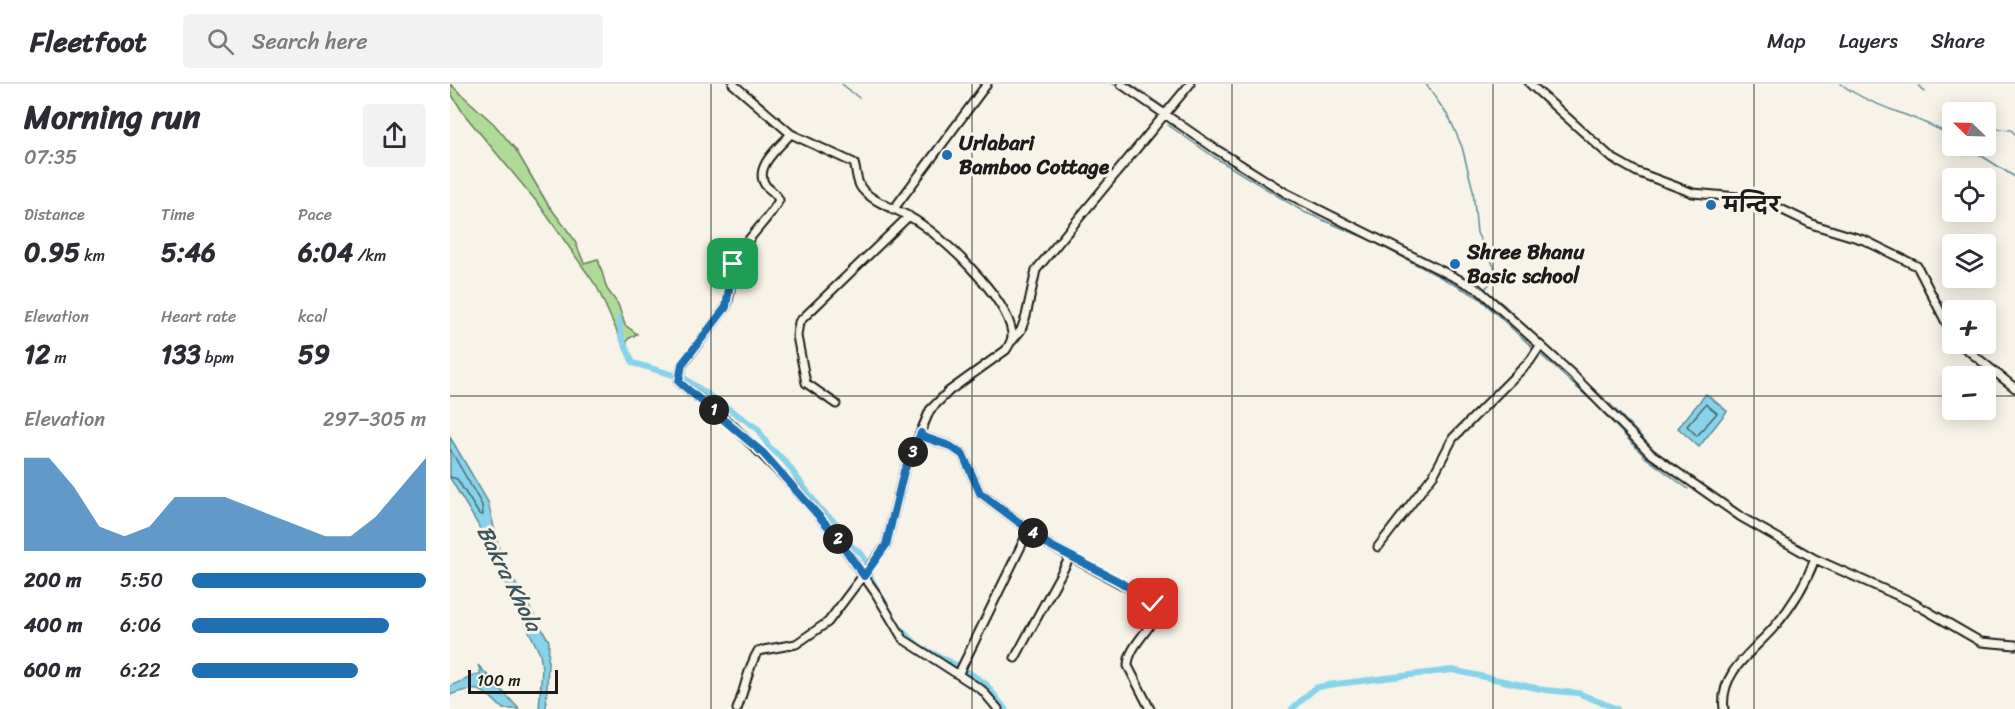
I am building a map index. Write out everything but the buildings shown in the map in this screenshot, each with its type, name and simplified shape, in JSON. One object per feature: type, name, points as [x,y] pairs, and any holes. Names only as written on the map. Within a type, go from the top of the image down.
[{"type":"street","points":[[733,84],[790,134],[854,163],[860,187],[893,210],[909,216],[944,241],[969,266],[1006,317],[1012,333],[1012,341]]},
{"type":"street","points":[[893,210],[987,84]]},
{"type":"street","points":[[1121,84],[1165,116],[1286,193],[1478,290],[1665,464],[1741,517],[1815,559],[1910,601],[1981,642],[2015,645]]},
{"type":"street","points":[[737,709],[746,687],[750,664],[758,651],[796,644],[807,639],[828,622],[864,576],[886,545],[904,471],[925,419],[938,401],[1000,356],[1021,330],[1036,270],[1190,84]]},
{"type":"street","points":[[1530,84],[1611,158],[1637,172],[1693,193],[1760,199],[1814,225],[1864,240],[1917,266],[1942,315]]},
{"type":"street","points":[[790,134],[766,162],[762,172],[766,185],[779,200],[738,255],[730,277],[730,298],[726,307],[682,364],[680,383],[763,453],[833,532],[864,576],[903,639],[959,673],[982,690],[999,709]]},
{"type":"street","points":[[836,404],[806,383],[797,336],[799,322],[909,216]]},
{"type":"street","points":[[1378,547],[1434,474],[1453,438],[1530,361],[1540,346]]},
{"type":"street","points":[[1972,354],[2015,388]]},
{"type":"street","points":[[921,433],[921,436],[950,446],[963,455],[980,493],[1029,530],[1070,557],[1135,591],[1158,608],[1155,622],[1128,659],[1128,666],[1150,709]]},
{"type":"street","points":[[959,673],[1029,530]]},
{"type":"street","points":[[1015,658],[1070,557]]},
{"type":"street","points":[[1724,709],[1725,686],[1736,668],[1775,627],[1807,580],[1815,559]]},
{"type":"green space","points":[[450,84],[494,124],[516,150],[547,203],[574,239],[584,263],[598,259],[607,289],[618,304],[625,325],[637,334],[628,339],[625,349],[597,287],[541,207],[464,114],[450,92]]},
{"type":"water","points":[[1706,394],[1727,411],[1699,447],[1678,428]]},
{"type":"water","name":"Bakra Khola","points":[[450,437],[488,502],[500,553],[511,576],[549,641],[546,709],[539,709],[542,669],[540,654],[477,523],[450,478]]},
{"type":"water","points":[[478,665],[519,709],[503,709],[479,690],[467,690],[450,695],[450,686],[481,673]]},
{"type":"waterway","points":[[739,84],[747,92]]},
{"type":"waterway","points":[[842,84],[859,98]]},
{"type":"waterway","points":[[1113,84],[1159,116]]},
{"type":"waterway","points":[[1131,84],[1165,108]]},
{"type":"waterway","points":[[1426,84],[1450,119],[1462,147],[1473,190],[1477,233],[1498,274],[1485,289]]},
{"type":"waterway","points":[[1524,84],[1602,153]]},
{"type":"waterway","points":[[1841,84],[1868,100],[1942,131]]},
{"type":"waterway","points":[[1918,84],[1925,92]]},
{"type":"waterway","points":[[782,122],[800,134],[837,151]]},
{"type":"waterway","points":[[1168,125],[1214,157],[1304,212],[1370,240],[1478,297],[1533,348]]},
{"type":"waterway","points":[[1996,129],[2011,130],[2015,134]]},
{"type":"waterway","points":[[1982,156],[2015,177]]},
{"type":"waterway","points":[[1656,183],[1692,196],[1758,204],[1812,229],[1857,241]]},
{"type":"waterway","points":[[1678,184],[1693,189],[1761,195],[1817,221],[1863,236]]},
{"type":"waterway","points":[[1482,288],[1503,304],[1545,345]]},
{"type":"waterway","points":[[619,318],[621,336],[633,363],[684,378],[758,429],[769,447],[785,461],[820,509],[843,529],[848,543],[862,554],[867,563]]},
{"type":"waterway","points":[[1541,355],[1594,403],[1646,458],[1688,489]]},
{"type":"waterway","points":[[1579,376],[1605,399]]},
{"type":"waterway","points":[[1610,404],[1661,457]]},
{"type":"waterway","points":[[871,570],[870,577],[891,614]]},
{"type":"waterway","points":[[899,628],[920,647],[958,666]]},
{"type":"waterway","points":[[965,670],[986,684],[1005,709]]},
{"type":"waterway","points":[[1292,709],[1315,688],[1452,670],[1545,690],[1578,693],[1617,709]]},
{"type":"place","name":"Urlabari Bamboo Cottage","points":[[947,155]]},
{"type":"place","name":"मन्दिर","points":[[1711,205]]},
{"type":"place","name":"Shree Bhanu Basic school","points":[[1455,264]]},
{"type":"route","points":[[733,264],[729,288],[730,298],[726,307],[682,364],[679,382],[763,453],[833,532],[864,576],[886,545],[904,471],[921,433],[921,436],[950,446],[963,455],[980,493],[1049,545],[1120,582],[1153,604]]}]
